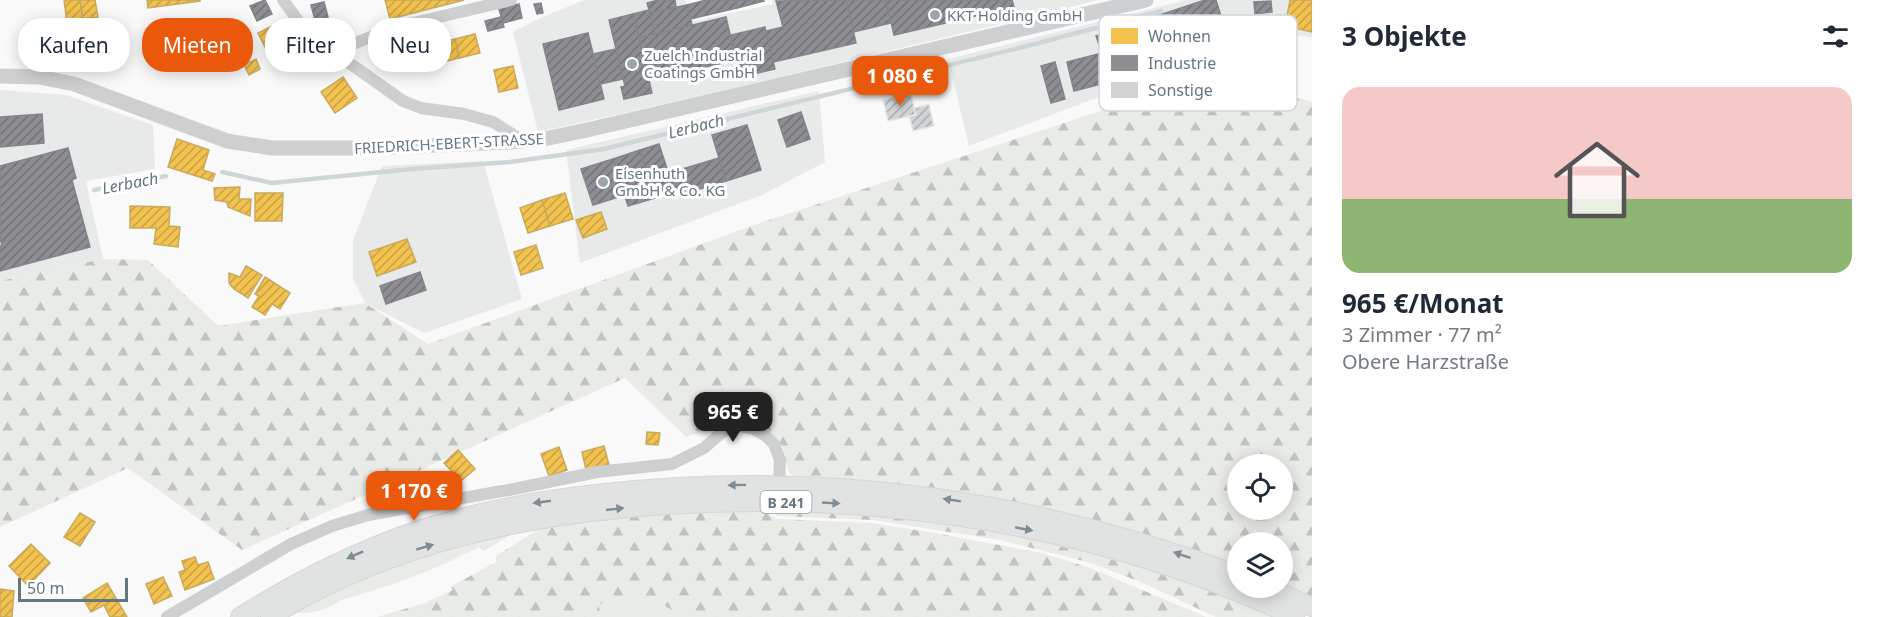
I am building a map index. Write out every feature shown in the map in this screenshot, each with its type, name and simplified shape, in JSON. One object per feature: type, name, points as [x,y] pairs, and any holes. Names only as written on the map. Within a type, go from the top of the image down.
[{"type":"main road","name":"B 241","points":[[240,617],[295,584],[362,552],[406,535],[532,503],[630,490],[704,485],[779,484],[877,490],[992,506],[1050,517],[1126,537],[1227,571]]},
{"type":"main road","name":"B 241","points":[[270,617],[337,581],[412,550],[458,537],[534,519],[590,511],[743,501],[878,506],[990,522],[1044,533],[1160,564],[1239,593],[1295,617]]},
{"type":"main road","points":[[1292,598],[1312,607]]},
{"type":"street","points":[[283,0],[297,18]]},
{"type":"street","points":[[356,43],[392,28],[511,0]]},
{"type":"street","name":"FRIEDRICH-EBERT-STRASSE","points":[[0,76],[39,77],[74,84],[227,141],[272,148],[368,148],[523,141],[587,130],[735,97],[1146,0]]},
{"type":"street","points":[[356,68],[409,105],[464,114],[493,122],[523,141]]},
{"type":"street","points":[[167,617],[291,544],[332,526],[368,515],[597,472],[672,464],[704,448],[727,428],[740,426],[754,429],[774,444],[780,460],[779,484]]},
{"type":"shaded area","points":[[584,0],[685,0],[694,21],[773,4],[772,0],[1100,0],[710,94],[538,132],[513,32]]},
{"type":"shaded area","points":[[1186,0],[1312,0],[1312,37],[1297,36],[1297,15],[1125,15]]},
{"type":"shaded area","points":[[1099,22],[1099,97],[969,146],[948,59]]},
{"type":"shaded area","points":[[0,90],[66,95],[153,125],[155,169],[86,181],[103,259],[0,281]]},
{"type":"shaded area","points":[[819,91],[825,162],[762,195],[580,263],[566,150]]},
{"type":"shaded area","points":[[483,161],[522,299],[424,333],[365,303],[353,279],[353,240],[382,166]]},
{"type":"green space","points":[[1297,97],[1312,102],[1312,598],[1293,589],[1293,532],[1227,532],[1227,563],[1130,530],[1020,503],[909,485],[796,476],[790,474],[780,443],[761,425],[736,423],[723,425],[686,437],[625,378],[242,550],[128,468],[0,527],[0,281],[103,259],[148,260],[218,326],[365,303],[428,344],[754,225],[1100,111],[1297,111]]},
{"type":"green space","points":[[708,509],[767,511],[777,519],[872,523],[1042,553],[1090,568],[1206,617],[685,617],[652,599],[598,604],[602,617],[377,617],[425,603],[453,590],[450,587],[496,562],[496,556],[547,524]]},
{"type":"green space","points":[[770,509],[879,515],[982,530],[1032,540],[1081,551],[1178,580],[1275,617],[1216,617],[1138,581],[1091,563],[1000,540],[873,520],[777,516]]},
{"type":"green space","points":[[515,532],[484,551],[479,547],[428,571],[341,600],[325,609],[307,613],[295,612],[402,564]]},
{"type":"green space","points":[[652,599],[685,617],[602,617],[597,604]]},
{"type":"building: Wohnen","points":[[64,0],[80,0],[83,18],[66,18]]},
{"type":"building: Wohnen","points":[[80,0],[95,0],[98,17],[83,18]]},
{"type":"building: Wohnen","points":[[147,0],[200,0],[200,1],[148,8]]},
{"type":"building: Wohnen","points":[[385,0],[464,0],[394,18],[390,18]]},
{"type":"building: Wohnen","points":[[1290,0],[1312,0],[1312,32],[1297,29],[1297,15],[1287,15]]},
{"type":"building: Wohnen","points":[[265,30],[265,47],[258,33]]},
{"type":"building: Wohnen","points":[[475,34],[480,53],[459,58],[455,39]]},
{"type":"building: Wohnen","points":[[455,39],[459,58],[451,60],[451,40]]},
{"type":"building: Wohnen","points":[[256,59],[260,69],[249,75],[248,72],[253,72],[253,60]]},
{"type":"building: Wohnen","points":[[513,66],[518,88],[499,92],[494,70]]},
{"type":"building: Wohnen","points":[[343,77],[357,98],[335,113],[321,92]]},
{"type":"building: Wohnen","points":[[177,139],[209,150],[203,170],[215,174],[212,181],[168,167]]},
{"type":"building: Wohnen","points":[[240,187],[239,199],[251,199],[250,216],[228,207],[227,202],[215,200],[214,188]]},
{"type":"building: Wohnen","points":[[255,193],[283,193],[282,221],[255,221]]},
{"type":"building: Wohnen","points":[[565,193],[573,219],[550,226],[542,200]]},
{"type":"building: Wohnen","points":[[542,200],[550,226],[528,233],[520,208]]},
{"type":"building: Wohnen","points":[[130,206],[170,207],[169,226],[180,227],[178,247],[154,244],[156,228],[130,228]]},
{"type":"building: Wohnen","points":[[601,212],[607,229],[583,238],[576,220]]},
{"type":"building: Wohnen","points":[[407,239],[416,262],[377,276],[369,252]]},
{"type":"building: Wohnen","points":[[536,245],[543,268],[521,275],[514,252]]},
{"type":"building: Wohnen","points":[[246,266],[262,275],[248,298],[229,283],[229,273],[240,277]]},
{"type":"building: Wohnen","points":[[265,277],[290,293],[280,309],[272,304],[265,315],[252,307],[259,296],[255,294]]},
{"type":"building: Wohnen","points":[[647,432],[660,433],[658,445],[646,444]]},
{"type":"building: Wohnen","points":[[604,446],[609,465],[586,470],[582,452]]},
{"type":"building: Wohnen","points":[[559,447],[567,470],[549,476],[541,454]]},
{"type":"building: Wohnen","points":[[458,450],[475,469],[461,481],[444,463]]},
{"type":"building: Wohnen","points":[[80,513],[95,522],[80,546],[64,537]]},
{"type":"building: Wohnen","points":[[31,544],[50,563],[28,586],[9,566]]},
{"type":"building: Wohnen","points":[[195,557],[198,565],[208,562],[214,579],[185,590],[179,572],[185,570],[182,561]]},
{"type":"building: Wohnen","points":[[163,577],[172,596],[154,604],[146,584]]},
{"type":"building: Wohnen","points":[[107,583],[127,617],[110,617],[104,605],[91,612],[83,598]]},
{"type":"building: Wohnen","points":[[0,589],[14,591],[12,617],[0,617]]},
{"type":"building: Industrie","points":[[265,0],[272,14],[257,21],[250,6]]},
{"type":"building: Industrie","points":[[658,0],[675,0],[676,7],[650,13],[647,3]]},
{"type":"building: Industrie","points":[[706,0],[735,0],[737,8],[690,19],[687,5]]},
{"type":"building: Industrie","points":[[735,0],[763,0],[764,1],[737,8]]},
{"type":"building: Industrie","points":[[846,0],[886,0],[891,23],[853,32]]},
{"type":"building: Industrie","points":[[846,0],[856,43],[773,62],[766,31],[783,27],[776,1]]},
{"type":"building: Industrie","name":"KKT Holding GmbH","points":[[886,0],[1012,0],[1014,7],[894,35]]},
{"type":"building: Industrie","points":[[1205,0],[1216,0],[1221,15],[1160,15]]},
{"type":"building: Industrie","points":[[1271,1],[1272,12],[1255,14],[1254,2]]},
{"type":"building: Industrie","points":[[324,2],[328,17],[314,18],[311,5]]},
{"type":"building: Industrie","points":[[541,3],[543,13],[537,14],[534,4]]},
{"type":"building: Industrie","points":[[519,4],[522,18],[503,23],[499,9]]},
{"type":"building: Industrie","points":[[687,5],[692,25],[655,34],[650,13]]},
{"type":"building: Industrie","points":[[649,10],[655,34],[639,38],[633,14]]},
{"type":"building: Industrie","name":"Zuelch Industrial Coatings GmbH","points":[[633,14],[652,93],[624,99],[621,87],[625,86],[609,20]]},
{"type":"building: Industrie","points":[[501,17],[504,27],[488,31],[485,21]]},
{"type":"building: Industrie","points":[[726,17],[736,60],[649,80],[639,38]]},
{"type":"building: Industrie","points":[[765,27],[775,69],[741,77],[731,35]]},
{"type":"building: Industrie","points":[[588,33],[604,99],[559,110],[543,44]]},
{"type":"building: Industrie","points":[[616,49],[623,79],[600,84],[593,54]]},
{"type":"building: Industrie","points":[[1099,54],[1099,85],[1074,91],[1067,62]]},
{"type":"building: Industrie","points":[[1055,62],[1065,99],[1051,103],[1041,66]]},
{"type":"building: Industrie","points":[[801,112],[810,139],[787,147],[778,120]]},
{"type":"building: Industrie","points":[[42,114],[44,143],[0,147],[0,117]]},
{"type":"building: Industrie","points":[[747,125],[761,170],[726,181],[712,135]]},
{"type":"building: Industrie","points":[[659,144],[673,187],[653,194],[640,150]]},
{"type":"building: Industrie","points":[[68,148],[76,178],[72,180],[90,247],[0,271],[0,246],[2,246],[0,166]]},
{"type":"building: Industrie","points":[[640,150],[655,198],[628,206],[613,159]]},
{"type":"building: Industrie","points":[[719,158],[726,181],[677,196],[669,173]]},
{"type":"building: Industrie","name":"Eisenhuth GmbH & Co. KG","points":[[613,159],[625,195],[593,205],[581,169]]},
{"type":"building: Industrie","points":[[420,272],[426,290],[386,304],[380,286]]},
{"type":"building: Sonstige","points":[[911,93],[916,115],[888,121],[883,100]]},
{"type":"building: Sonstige","points":[[929,104],[934,126],[913,131],[909,116],[916,115],[914,108]]},
{"type":"waterway","name":"Lerbach","points":[[1146,15],[1161,11]]},
{"type":"waterway","name":"Lerbach","points":[[222,172],[272,183],[510,162],[604,149],[1099,27]]},
{"type":"waterway","name":"Lerbach","points":[[94,190],[166,176]]},
{"type":"place","name":"KKT Holding GmbH","points":[[935,15]]},
{"type":"place","name":"Zuelch Industrial Coatings GmbH","points":[[632,64]]},
{"type":"place","name":"Eisenhuth GmbH & Co. KG","points":[[603,182]]}]
